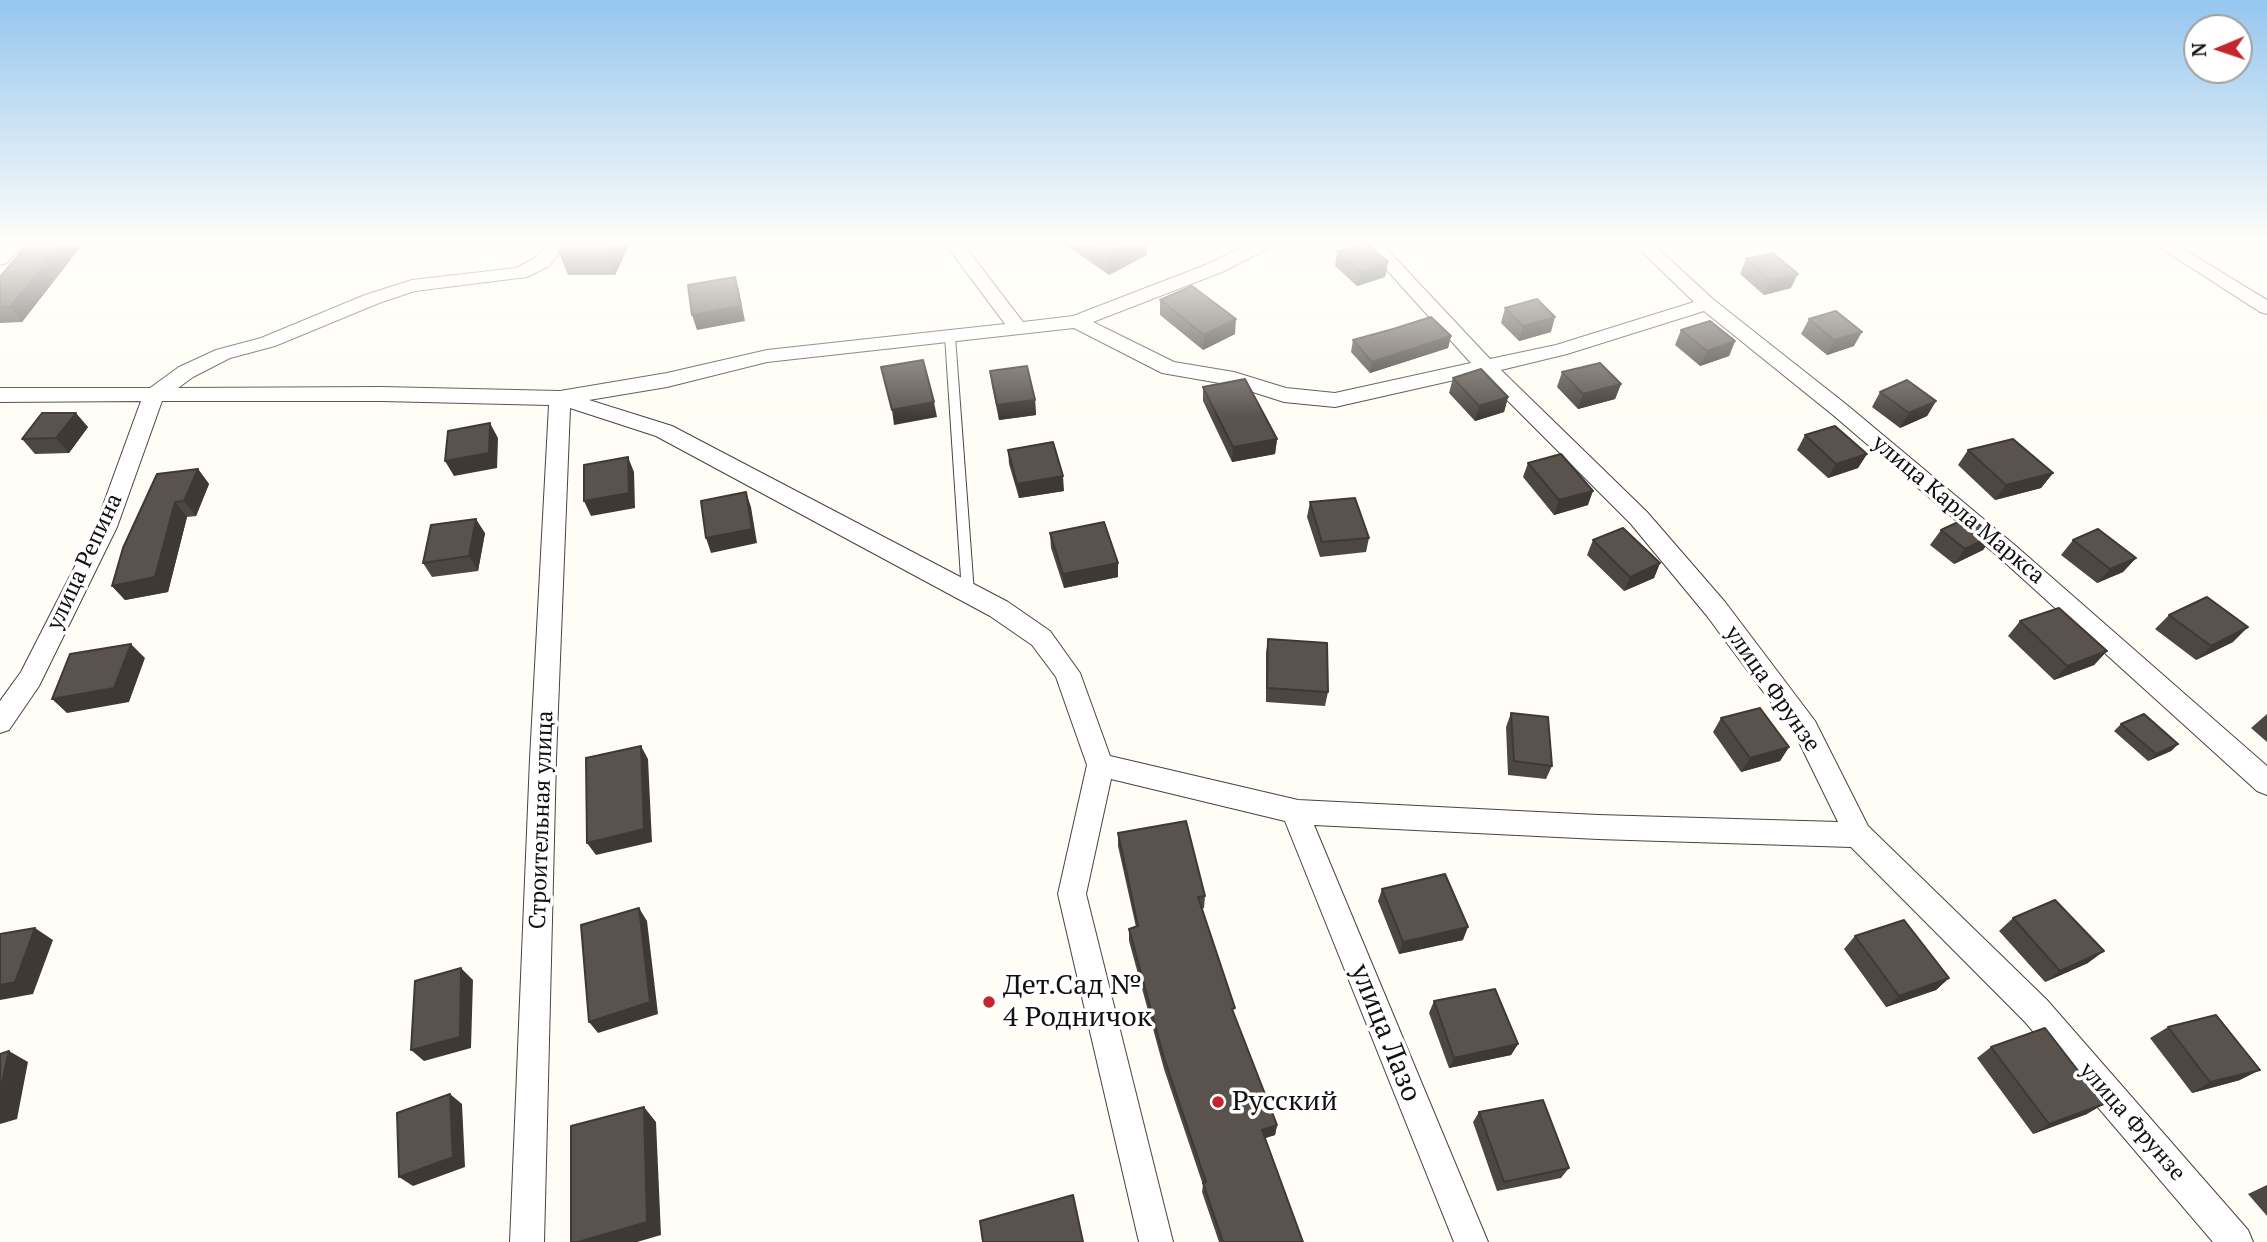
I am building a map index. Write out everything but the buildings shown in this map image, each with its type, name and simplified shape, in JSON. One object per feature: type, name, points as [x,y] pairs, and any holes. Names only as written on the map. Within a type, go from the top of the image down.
[{"type":"street","points":[[154,395],[186,372],[222,354],[268,342],[362,303]]},
{"type":"street","points":[[999,303],[1018,328]]},
{"type":"street","points":[[0,395],[382,394],[560,398],[667,380],[767,356],[1076,322],[1125,303]]},
{"type":"street","name":"улица Фрунзе","points":[[1427,303],[1485,366],[1639,518],[1716,609],[1805,729],[1858,835],[2036,1011],[2236,1242]]},
{"type":"street","points":[[1076,322],[1169,368],[1234,379],[1284,396],[1335,400],[1560,350],[1707,304]]},
{"type":"street","name":"улица Карла Маркса","points":[[1707,304],[1840,410],[2009,553],[2267,783]]},
{"type":"street","name":"улица Репина","points":[[0,722],[30,679],[106,527],[154,395]]},
{"type":"street","points":[[560,398],[664,431],[999,609],[1041,638],[1067,673],[1100,765],[1072,894],[1156,1242]]},
{"type":"street","name":"Строительная улица","points":[[527,1242],[544,745],[560,398]]},
{"type":"street","points":[[1100,765],[1298,818],[1858,835]]},
{"type":"street","name":"улица Лазо","points":[[1298,818],[1471,1242]]},
{"type":"lane","points":[[950,336],[968,593]]},
{"type":"place","name":"Дет.Сад № 4 Родничок","points":[[989,1002]]},
{"type":"place","name":"Русский","points":[[1218,1102]]}]
